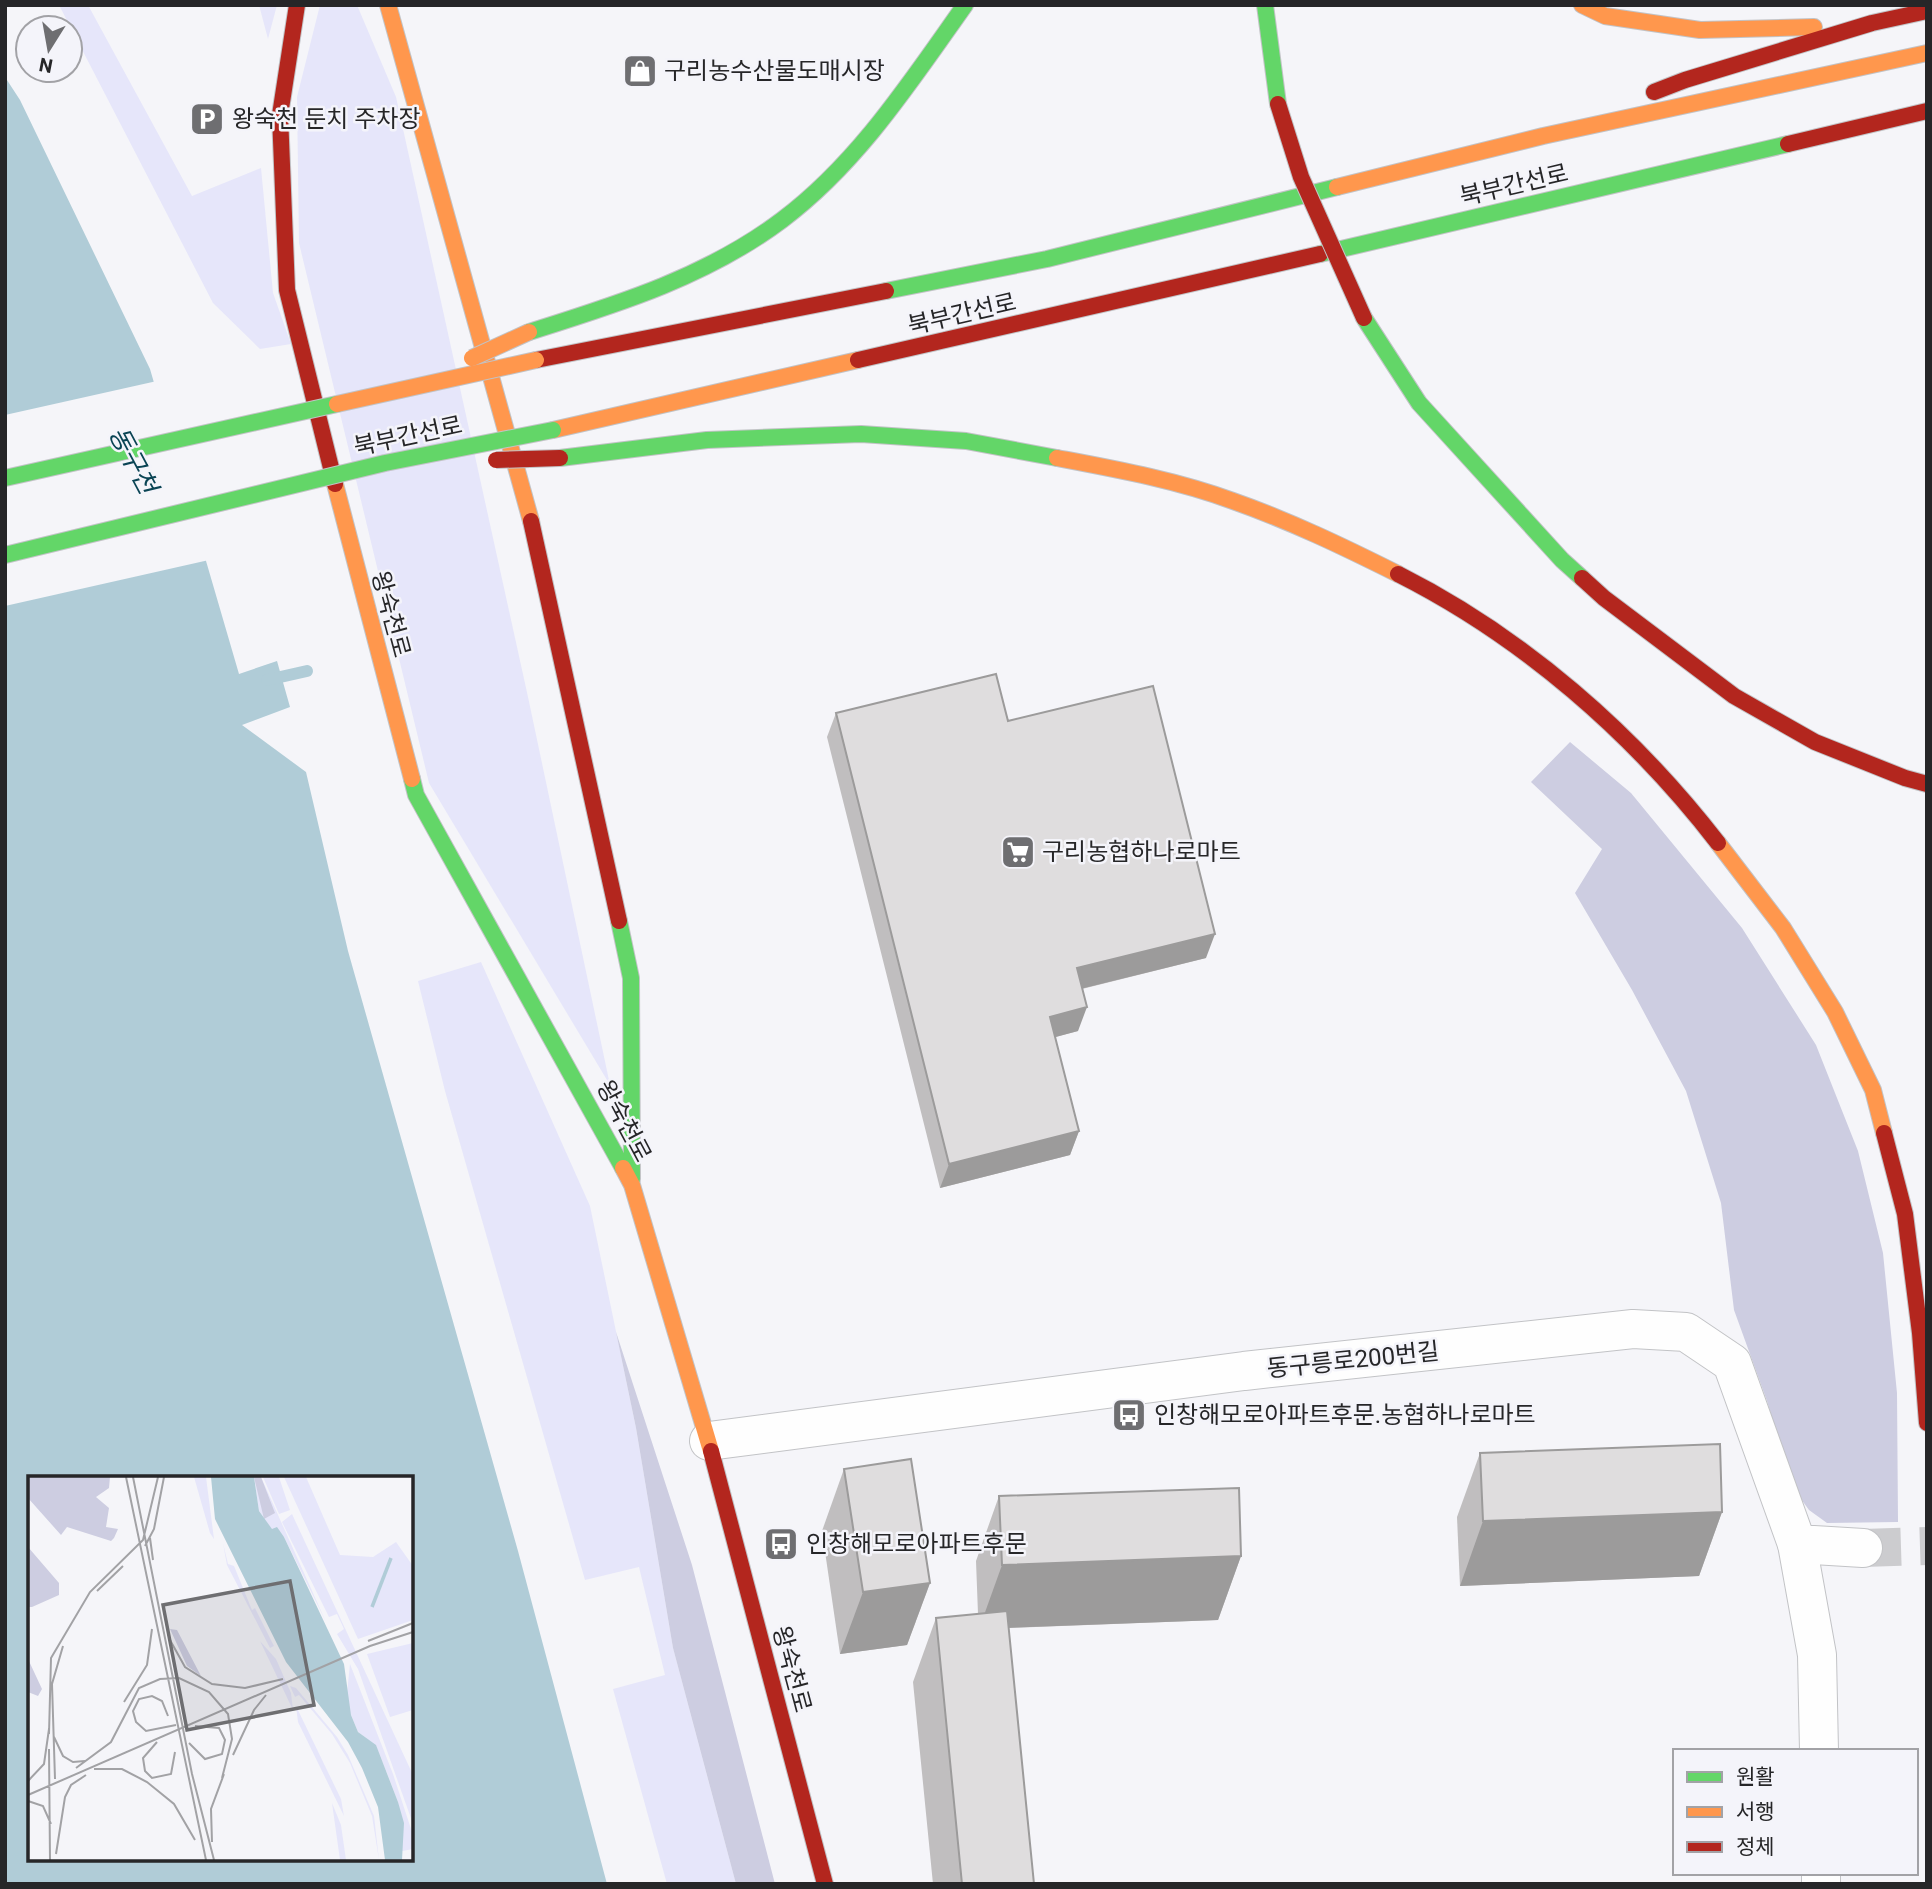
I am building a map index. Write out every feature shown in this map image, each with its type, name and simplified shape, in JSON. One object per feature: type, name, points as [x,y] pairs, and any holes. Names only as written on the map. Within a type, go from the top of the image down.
[{"type":"main road","name":"왕숙천로","points":[[298,5],[280,115],[287,290],[363,603],[416,795],[632,1185],[709,1441],[825,1884]]},
{"type":"main road","name":"왕숙천로","points":[[388,5],[533,528],[631,978],[632,1185]]},
{"type":"main road","points":[[400,392],[529,332],[631,300],[705,266],[782,220],[845,161],[895,101],[965,5]]},
{"type":"main road","points":[[1265,5],[1278,104],[1301,177],[1364,318],[1419,403],[1562,560],[1604,598],[1734,696],[1815,742],[1905,778],[1927,784]]},
{"type":"main road","points":[[1582,5],[1605,16],[1700,30],[1872,23]]},
{"type":"main road","points":[[1543,136],[1685,80],[1872,23],[1927,11]]},
{"type":"main road","name":"북부간선로","points":[[5,478],[536,360],[1047,259],[1543,136],[1927,53]]},
{"type":"main road","name":"북부간선로","points":[[5,555],[385,463],[553,430],[1174,289],[1927,111]]},
{"type":"main road","points":[[1811,138],[1927,122]]},
{"type":"main road","points":[[385,463],[560,458],[707,440],[861,434],[966,440],[1124,471],[1231,500],[1330,540],[1439,595],[1535,660],[1622,734],[1696,815],[1783,928],[1835,1012],[1873,1090],[1905,1214],[1920,1333],[1927,1423]]},
{"type":"street","name":"동구릉로200번길","points":[[709,1441],[1244,1371],[1633,1329],[1686,1332],[1732,1363],[1797,1544],[1817,1655],[1819,1749]]},
{"type":"street","points":[[1797,1544],[1863,1548]]},
{"type":"shaded area","points":[[59,5],[88,5],[192,196],[261,168],[273,293],[291,344],[260,349],[213,303],[84,53],[84,14],[64,14]]},
{"type":"shaded area","points":[[259,5],[277,5],[268,39]]},
{"type":"shaded area","points":[[320,5],[357,5],[396,97],[610,1085],[429,783],[299,243],[297,97]]},
{"type":"shaded area","points":[[1570,742],[1631,793],[1742,928],[1816,1045],[1858,1151],[1883,1253],[1897,1393],[1898,1522],[1827,1523],[1809,1510],[1793,1488],[1767,1401],[1734,1310],[1721,1203],[1686,1091],[1632,990],[1575,893],[1602,849],[1531,782]]},
{"type":"shaded area","points":[[481,962],[590,1206],[636,1428],[673,1648],[736,1884],[667,1884],[613,1689],[665,1675],[639,1567],[585,1580],[445,1091],[418,981]]},
{"type":"shaded area","points":[[616,1332],[692,1565],[775,1884],[736,1884],[673,1648],[636,1428]]},
{"type":"water","points":[[5,77],[20,100],[150,369],[239,674],[277,661],[290,707],[242,725],[306,772],[348,951],[518,1551],[607,1884],[5,1884]]},
{"type":"pier","points":[[157,381],[209,560],[5,606],[5,415]]},
{"type":"building","name":"구리농협하나로마트","points":[[996,674],[1008,721],[1153,686],[1215,934],[1077,968],[1087,1007],[1050,1017],[1079,1131],[949,1164],[836,713]]},
{"type":"building","points":[[1720,1444],[1722,1512],[1483,1521],[1480,1453]]},
{"type":"building","points":[[911,1459],[930,1583],[863,1592],[844,1469]]},
{"type":"building","points":[[1239,1488],[1241,1556],[1002,1565],[999,1496]]},
{"type":"building","points":[[1007,1611],[1034,1884],[962,1884],[936,1618]]},
{"type":"waterway","name":"동구천","points":[[267,680],[307,671]]},
{"type":"tunnel","points":[[1863,1548],[1927,1546]]},
{"type":"traffic: fast","points":[[529,332],[595,311],[692,273],[723,258],[782,220],[835,173],[882,120],[965,5]]},
{"type":"traffic: fast","points":[[1265,5],[1278,104]]},
{"type":"traffic: fast","points":[[1320,254],[1788,144]]},
{"type":"traffic: fast","points":[[886,291],[1047,259],[1337,187]]},
{"type":"traffic: fast","points":[[1364,318],[1419,403],[1562,560],[1582,578]]},
{"type":"traffic: fast","points":[[5,478],[337,404]]},
{"type":"traffic: fast","points":[[5,555],[385,463],[553,430]]},
{"type":"traffic: fast","points":[[560,458],[707,440],[861,434],[966,441],[1057,458]]},
{"type":"traffic: fast","points":[[412,779],[416,795],[623,1168]]},
{"type":"traffic: fast","points":[[619,921],[631,978],[632,1179]]},
{"type":"traffic: slow","points":[[388,5],[531,521]]},
{"type":"traffic: slow","points":[[1582,5],[1605,16],[1700,30],[1814,27]]},
{"type":"traffic: slow","points":[[1337,187],[1543,136],[1927,53]]},
{"type":"traffic: slow","points":[[472,358],[529,332]]},
{"type":"traffic: slow","points":[[337,404],[536,360]]},
{"type":"traffic: slow","points":[[553,430],[858,360]]},
{"type":"traffic: slow","points":[[1057,458],[1145,476],[1211,494],[1296,526],[1398,574]]},
{"type":"traffic: slow","points":[[335,484],[412,779]]},
{"type":"traffic: slow","points":[[1718,843],[1783,928],[1835,1012],[1873,1090],[1884,1133]]},
{"type":"traffic: slow","points":[[623,1168],[632,1185],[711,1451]]},
{"type":"traffic: jam","points":[[297,5],[280,115],[287,290],[335,484]]},
{"type":"traffic: jam","points":[[1654,92],[1872,23],[1927,11]]},
{"type":"traffic: jam","points":[[1278,104],[1301,177],[1364,318]]},
{"type":"traffic: jam","points":[[1788,144],[1927,111]]},
{"type":"traffic: jam","points":[[858,360],[1320,254]]},
{"type":"traffic: jam","points":[[536,360],[886,291]]},
{"type":"traffic: jam","points":[[496,460],[560,458]]},
{"type":"traffic: jam","points":[[531,521],[619,921]]},
{"type":"traffic: jam","points":[[1398,574],[1489,627],[1573,691],[1650,763],[1718,843]]},
{"type":"traffic: jam","points":[[1582,578],[1604,598],[1734,696],[1815,742],[1905,778],[1927,784]]},
{"type":"traffic: jam","points":[[1884,1133],[1905,1214],[1920,1333],[1927,1423]]},
{"type":"traffic: jam","points":[[711,1451],[825,1884]]},
{"type":"place","name":"구리농수산물도매시장","points":[[640,71]]},
{"type":"place","name":"왕숙천 둔치 주차장","points":[[207,119]]},
{"type":"place","name":"구리농협하나로마트","points":[[1018,852]]},
{"type":"place","name":"인창해모로아파트후문.농협하나로마트","points":[[1129,1415]]},
{"type":"place","name":"인창해모로아파트후문","points":[[781,1544]]}]
